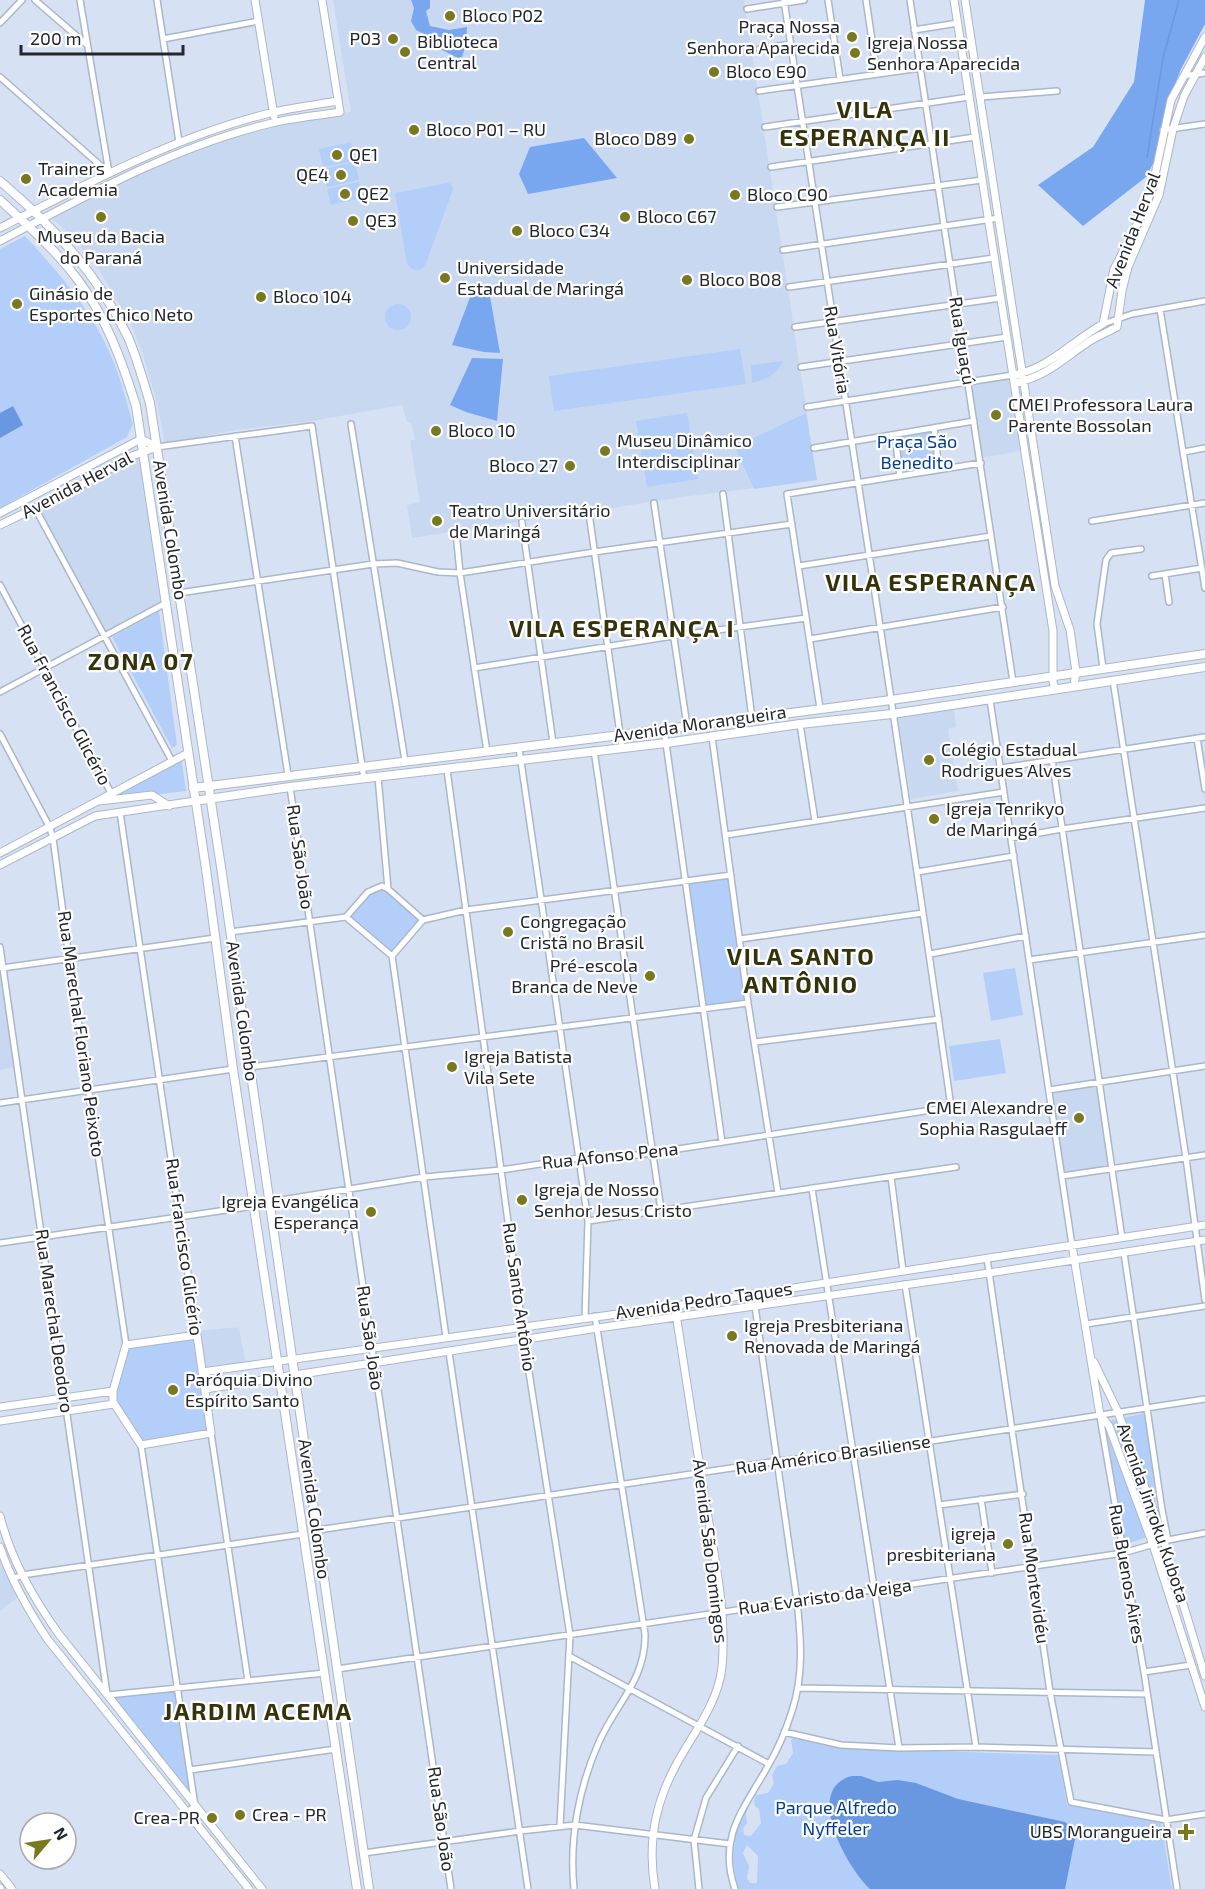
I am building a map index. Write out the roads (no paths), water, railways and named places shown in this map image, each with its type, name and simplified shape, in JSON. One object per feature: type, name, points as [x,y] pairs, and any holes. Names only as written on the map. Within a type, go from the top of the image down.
[{"type":"main road","points":[[255,0],[275,122]]},
{"type":"main road","points":[[0,241],[41,218],[146,167],[229,135],[275,122],[340,112],[322,0]]},
{"type":"main road","points":[[954,0],[1054,637],[1055,688]]},
{"type":"main road","points":[[965,0],[1055,586],[1072,637],[1076,672],[1074,685]]},
{"type":"main road","name":"Avenida Herval","points":[[1103,324],[1114,269],[1143,213],[1152,189],[1171,100],[1205,37]]},
{"type":"main road","name":"Avenida Herval","points":[[1118,318],[1128,267],[1159,195],[1173,129],[1184,96],[1205,57]]},
{"type":"main road","points":[[0,228],[109,173],[179,142],[273,112],[338,101]]},
{"type":"main road","points":[[211,130],[229,135]]},
{"type":"main road","name":"Avenida Colombo","points":[[0,181],[34,211],[83,263],[127,336],[150,403],[221,867],[369,1889]]},
{"type":"main road","name":"Avenida Colombo","points":[[0,201],[60,258],[79,281],[114,341],[136,406],[206,869],[279,1378],[357,1889]]},
{"type":"main road","points":[[1013,379],[1050,370],[1084,344],[1114,329],[1118,324],[1118,318]]},
{"type":"main road","points":[[1024,377],[1103,324]]},
{"type":"main road","name":"Avenida Herval","points":[[0,513],[141,439],[158,447]]},
{"type":"main road","name":"Avenida Herval","points":[[0,525],[144,451],[158,447]]},
{"type":"main road","points":[[72,490],[77,473]]},
{"type":"main road","points":[[1036,525],[1042,529],[1047,528]]},
{"type":"main road","points":[[160,560],[174,558]]},
{"type":"main road","points":[[161,570],[176,568]]},
{"type":"main road","points":[[1054,637],[1064,634],[1072,637]]},
{"type":"main road","name":"Avenida Morangueira","points":[[194,788],[891,700],[1205,654]]},
{"type":"main road","name":"Avenida Morangueira","points":[[195,801],[290,787],[447,770],[892,714],[1205,667]]},
{"type":"main road","points":[[1007,689],[1013,682]]},
{"type":"main road","points":[[181,703],[196,700]]},
{"type":"main road","points":[[0,853],[202,746]]},
{"type":"main road","points":[[94,802],[152,795],[169,806]]},
{"type":"main road","points":[[0,865],[95,816],[195,801]]},
{"type":"main road","points":[[206,869],[221,867]]},
{"type":"main road","points":[[226,1010],[238,1015],[242,1020]]},
{"type":"main road","points":[[246,1148],[252,1154],[262,1157]]},
{"type":"main road","name":"Avenida Pedro Taques","points":[[202,1372],[675,1306],[1205,1225]]},
{"type":"main road","name":"Avenida Pedro Taques","points":[[205,1389],[676,1316],[1201,1241]]},
{"type":"main road","name":"Rua Buenos Aires","points":[[1072,1245],[1100,1415]]},
{"type":"main road","name":"Avenida São Domingos","points":[[655,1889],[652,1871],[653,1836],[664,1787],[699,1727],[713,1698],[722,1670],[722,1612],[675,1306]]},
{"type":"main road","points":[[197,1335],[126,1345],[113,1391],[114,1404],[141,1445],[211,1433]]},
{"type":"main road","name":"Rua Francisco Glicério","points":[[197,1335],[211,1433]]},
{"type":"main road","name":"Avenida Jinroku Kubota","points":[[1091,1355],[1118,1413],[1166,1540],[1205,1674]]},
{"type":"main road","points":[[0,1407],[113,1391]]},
{"type":"main road","points":[[0,1421],[114,1404]]},
{"type":"main road","name":"Avenida Jinroku Kubota","points":[[1100,1415],[1109,1426],[1153,1545],[1205,1707]]},
{"type":"main road","points":[[0,1516],[22,1575],[37,1603],[262,1889]]},
{"type":"main road","points":[[0,1546],[28,1610],[48,1640],[249,1889]]},
{"type":"main road","points":[[313,1593],[326,1593]]},
{"type":"main road","points":[[315,1603],[327,1604]]},
{"type":"main road","points":[[339,1767],[353,1775]]},
{"type":"main road","points":[[0,1874],[12,1889]]},
{"type":"street","points":[[0,23],[22,0]]},
{"type":"street","points":[[35,0],[86,44]]},
{"type":"street","points":[[80,0],[109,173]]},
{"type":"street","points":[[157,0],[179,142]]},
{"type":"street","points":[[747,9],[804,0]]},
{"type":"street","points":[[828,0],[840,79]]},
{"type":"street","points":[[866,0],[877,74]]},
{"type":"street","name":"Rua Iguaçú","points":[[910,0],[1013,682]]},
{"type":"street","name":"Rua Vitória","points":[[784,2],[838,361],[871,555],[892,714],[930,954],[951,1107]]},
{"type":"street","points":[[163,39],[259,21]]},
{"type":"street","points":[[914,30],[958,23]]},
{"type":"street","points":[[759,49],[791,44]]},
{"type":"street","points":[[759,91],[963,62]]},
{"type":"street","points":[[1183,76],[1205,73]]},
{"type":"street","points":[[0,77],[109,173]]},
{"type":"street","points":[[981,97],[1057,91]]},
{"type":"street","points":[[765,127],[969,97]]},
{"type":"street","points":[[1163,130],[1205,124]]},
{"type":"street","points":[[771,167],[975,137]]},
{"type":"street","points":[[777,207],[982,180]]},
{"type":"street","points":[[783,250],[999,218]]},
{"type":"street","points":[[789,287],[994,258]]},
{"type":"street","points":[[795,327],[1001,298]]},
{"type":"street","points":[[1103,324],[1118,318],[1205,302]]},
{"type":"street","points":[[1160,309],[1205,588]]},
{"type":"street","points":[[801,366],[1007,337]]},
{"type":"street","points":[[807,407],[968,382],[1013,379]]},
{"type":"street","points":[[814,448],[974,422]]},
{"type":"street","points":[[351,424],[405,761]]},
{"type":"street","points":[[158,447],[312,426],[364,779]]},
{"type":"street","points":[[933,428],[939,470]]},
{"type":"street","points":[[895,435],[900,476]]},
{"type":"street","points":[[235,436],[288,775]]},
{"type":"street","points":[[1184,452],[1205,448]]},
{"type":"street","points":[[820,708],[788,494],[981,463]]},
{"type":"street","points":[[723,494],[752,717]]},
{"type":"street","points":[[654,503],[687,726]]},
{"type":"street","points":[[1092,520],[1205,503]]},
{"type":"street","points":[[35,508],[172,761]]},
{"type":"street","points":[[589,513],[622,748]]},
{"type":"street","points":[[522,522],[553,743]]},
{"type":"street","points":[[179,593],[373,564],[398,563],[438,572],[460,573],[792,524]]},
{"type":"street","points":[[456,532],[487,752]]},
{"type":"street","points":[[799,566],[991,536]]},
{"type":"street","points":[[1103,668],[1096,624],[1106,560],[1111,554],[1141,549]]},
{"type":"street","points":[[1152,576],[1202,568]]},
{"type":"street","points":[[1165,574],[1169,602]]},
{"type":"street","name":"Rua Francisco Glicério","points":[[0,585],[111,793]]},
{"type":"street","points":[[0,692],[166,603]]},
{"type":"street","points":[[810,639],[1003,607]]},
{"type":"street","points":[[474,668],[673,636],[807,618]]},
{"type":"street","points":[[1113,680],[1195,1226],[1201,1241],[1205,1300]]},
{"type":"street","points":[[990,700],[1072,1245]]},
{"type":"street","points":[[800,724],[815,821]]},
{"type":"street","points":[[664,729],[722,1142]]},
{"type":"street","name":"Rua Marechal Floriano Peixoto","points":[[0,734],[49,826],[53,838],[126,1345]]},
{"type":"street","points":[[712,736],[748,1002],[778,1193]]},
{"type":"street","points":[[1001,768],[1205,737]]},
{"type":"street","points":[[1197,738],[1205,789]]},
{"type":"street","points":[[519,748],[588,1221],[585,1318]]},
{"type":"street","points":[[594,750],[661,1210]]},
{"type":"street","points":[[1052,759],[1097,1081],[1122,1238]]},
{"type":"street","name":"Rua Santo Antônio","points":[[447,770],[522,1326],[570,1635],[560,1826]]},
{"type":"street","points":[[378,777],[388,889]]},
{"type":"street","name":"Rua São João","points":[[290,787],[451,1889]]},
{"type":"street","points":[[726,835],[1004,792]]},
{"type":"street","points":[[1011,838],[1205,808]]},
{"type":"street","name":"Rua Francisco Glicério","points":[[120,812],[197,1335]]},
{"type":"street","points":[[917,872],[1014,856]]},
{"type":"street","points":[[392,956],[423,920],[466,910],[731,875]]},
{"type":"street","points":[[230,932],[346,916],[368,892],[382,886],[423,920]]},
{"type":"street","points":[[740,939],[923,913]]},
{"type":"street","points":[[346,916],[392,956],[447,1337]]},
{"type":"street","points":[[1029,960],[1205,934]]},
{"type":"street","points":[[930,954],[1026,936]]},
{"type":"street","points":[[2,968],[215,938]]},
{"type":"street","name":"Rua Marechal Deodoro","points":[[0,947],[108,1695]]},
{"type":"street","points":[[250,1067],[748,1002]]},
{"type":"street","points":[[755,1042],[939,1019]]},
{"type":"street","points":[[1049,1090],[1205,1066]]},
{"type":"street","points":[[0,1103],[233,1069]]},
{"type":"street","name":"Rua Afonso Pena","points":[[269,1202],[424,1177],[501,1170],[579,1158],[606,1159],[652,1153],[951,1107]]},
{"type":"street","points":[[1062,1176],[1205,1155]]},
{"type":"street","points":[[588,1221],[956,1167]]},
{"type":"street","points":[[891,1178],[903,1271]]},
{"type":"street","points":[[812,1189],[899,1748]]},
{"type":"street","points":[[0,1243],[254,1206]]},
{"type":"street","points":[[1124,1252],[1166,1540]]},
{"type":"street","name":"Rua Montevidéu","points":[[987,1258],[1050,1692],[1071,1802],[1166,1820]]},
{"type":"street","points":[[905,1284],[976,1747]]},
{"type":"street","points":[[735,1889],[729,1865],[730,1844],[736,1820],[769,1764],[784,1732],[798,1688],[801,1640],[755,1305]]},
{"type":"street","points":[[1086,1324],[1205,1306]]},
{"type":"street","points":[[574,1889],[575,1825],[583,1788],[599,1740],[631,1688],[643,1662],[646,1648],[595,1316]]},
{"type":"street","points":[[449,1352],[528,1889]]},
{"type":"street","name":"Rua Américo Brasiliense","points":[[318,1530],[778,1461],[929,1442],[1205,1399]]},
{"type":"street","name":"Rua Buenos Aires","points":[[1100,1415],[1144,1672],[1177,1889]]},
{"type":"street","name":"Rua Francisco Glicério","points":[[211,1433],[248,1681]]},
{"type":"street","points":[[141,1445],[195,1806],[188,1812]]},
{"type":"street","points":[[939,1505],[1023,1494]]},
{"type":"street","points":[[981,1499],[992,1572]]},
{"type":"street","name":"Rua Evaristo da Veiga","points":[[337,1669],[1123,1553],[1166,1540],[1205,1533]]},
{"type":"street","points":[[13,1579],[22,1575],[303,1534]]},
{"type":"street","points":[[569,1656],[769,1764]]},
{"type":"street","points":[[1144,1672],[1191,1665]]},
{"type":"street","points":[[99,1702],[108,1695],[325,1673]]},
{"type":"street","points":[[798,1688],[1147,1694]]},
{"type":"street","points":[[784,1732],[841,1746],[1155,1752]]},
{"type":"street","points":[[699,1889],[694,1840],[706,1798],[738,1746]]},
{"type":"street","points":[[190,1770],[336,1749]]},
{"type":"street","points":[[1166,1820],[1205,1814]]},
{"type":"street","points":[[364,1853],[575,1825],[730,1844]]},
{"type":"waterway","points":[[1147,158],[1163,58],[1179,0]]},
{"type":"place","name":"Bloco P02","points":[[450,16]]},
{"type":"place","name":"Praça Nossa Senhora Aparecida","points":[[852,37]]},
{"type":"place","name":"P03","points":[[393,39]]},
{"type":"place","name":"Biblioteca Central","points":[[405,52]]},
{"type":"place","name":"Igreja Nossa Senhora Aparecida","points":[[855,53]]},
{"type":"place","name":"Bloco E90","points":[[714,72]]},
{"type":"place","name":"Bloco P01 – RU","points":[[414,130]]},
{"type":"place","name":"Bloco D89","points":[[689,139]]},
{"type":"place","name":"QE1","points":[[337,155]]},
{"type":"place","name":"QE4","points":[[341,175]]},
{"type":"place","name":"Trainers Academia","points":[[26,179]]},
{"type":"place","name":"QE2","points":[[345,194]]},
{"type":"place","name":"Bloco C90","points":[[735,195]]},
{"type":"place","name":"Museu da Bacia do Paraná","points":[[101,217]]},
{"type":"place","name":"Bloco C67","points":[[625,217]]},
{"type":"place","name":"QE3","points":[[353,221]]},
{"type":"place","name":"Bloco C34","points":[[517,231]]},
{"type":"place","name":"Universidade Estadual de Maringá","points":[[445,278]]},
{"type":"place","name":"Bloco B08","points":[[687,280]]},
{"type":"place","name":"Bloco 104","points":[[261,297]]},
{"type":"place","name":"Ginásio de Esportes Chico Neto","points":[[17,304]]},
{"type":"place","name":"CMEI Professora Laura Parente Bossolan","points":[[996,415]]},
{"type":"place","name":"Bloco 10","points":[[436,431]]},
{"type":"place","name":"Museu Dinâmico Interdisciplinar","points":[[605,451]]},
{"type":"place","name":"Bloco 27","points":[[570,466]]},
{"type":"place","name":"Teatro Universitário de Maringá","points":[[437,521]]},
{"type":"place","name":"Colégio Estadual Rodrigues Alves","points":[[929,760]]},
{"type":"place","name":"Igreja Tenrikyo de Maringá","points":[[934,819]]},
{"type":"place","name":"Congregação Cristã no Brasil","points":[[508,932]]},
{"type":"place","name":"Pré-escola Branca de Neve","points":[[650,976]]},
{"type":"place","name":"Igreja Batista Vila Sete","points":[[452,1067]]},
{"type":"place","name":"CMEI Alexandre e Sophia Rasgulaeff","points":[[1079,1118]]},
{"type":"place","name":"Igreja de Nosso Senhor Jesus Cristo","points":[[522,1200]]},
{"type":"place","name":"Igreja Evangélica Esperança","points":[[371,1212]]},
{"type":"place","name":"Igreja Presbiteriana Renovada de Maringá","points":[[732,1336]]},
{"type":"place","name":"Paróquia Divino Espírito Santo","points":[[173,1390]]},
{"type":"place","name":"igreja presbiteriana","points":[[1008,1544]]},
{"type":"place","name":"Crea - PR","points":[[240,1815]]},
{"type":"place","name":"Crea-PR","points":[[212,1818]]},
{"type":"place","name":"UBS Morangueira","points":[[1186,1832]]},
{"type":"district","name":"VILA ESPERANÇA II","points":[[865,124]]},
{"type":"district","name":"VILA ESPERANÇA","points":[[931,583]]},
{"type":"district","name":"VILA ESPERANÇA I","points":[[622,629]]},
{"type":"district","name":"ZONA 07","points":[[141,662]]},
{"type":"district","name":"VILA SANTO ANTÔNIO","points":[[801,971]]},
{"type":"district","name":"JARDIM ACEMA","points":[[258,1712]]},
{"type":"park label","name":"Praça São Benedito","points":[[917,452]]},
{"type":"park label","name":"Parque Alfredo Nyffeler","points":[[836,1818]]}]
